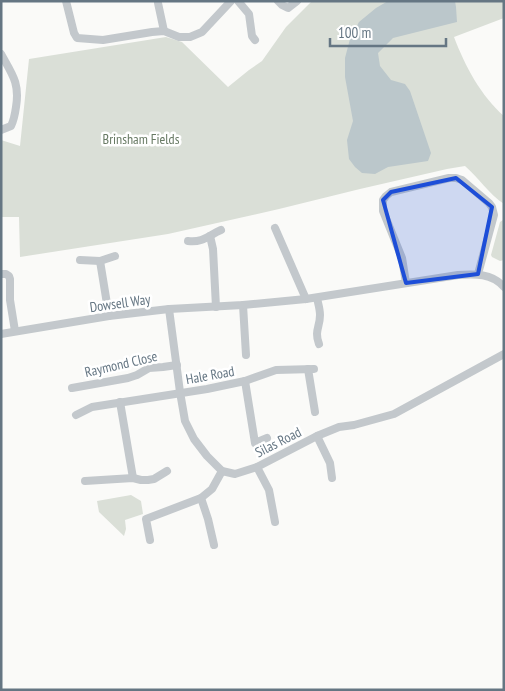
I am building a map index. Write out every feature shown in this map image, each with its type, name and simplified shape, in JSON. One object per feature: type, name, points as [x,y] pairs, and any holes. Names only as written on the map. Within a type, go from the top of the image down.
[{"type":"street","points":[[66,1],[77,38],[103,40],[164,31],[190,37],[202,32],[231,1]]},
{"type":"street","points":[[238,1],[249,14],[252,36],[255,40]]},
{"type":"street","points":[[278,1],[288,8],[297,1]]},
{"type":"street","points":[[158,3],[164,31]]},
{"type":"street","points":[[1,54],[15,79],[18,94],[14,120],[11,126],[1,130]]},
{"type":"street","points":[[406,283],[402,258],[384,211],[383,200],[391,192],[449,178],[462,180],[492,207],[494,215],[478,274]]},
{"type":"street","points":[[275,228],[306,299]]},
{"type":"street","points":[[188,241],[196,242],[221,230]]},
{"type":"street","points":[[210,236],[214,249],[216,307]]},
{"type":"street","points":[[80,260],[100,261],[115,256]]},
{"type":"street","points":[[100,261],[108,316]]},
{"type":"street","points":[[1,274],[6,274],[10,279],[10,300],[15,332]]},
{"type":"street","name":"Dowsell Way","points":[[1,334],[108,316],[169,309],[243,305],[316,298],[458,275],[478,274],[503,282]]},
{"type":"street","points":[[316,298],[320,315],[316,330],[316,338],[319,344]]},
{"type":"street","points":[[243,305],[246,355]]},
{"type":"street","points":[[150,540],[146,519],[201,498],[212,489],[222,471],[207,456],[185,421],[169,309]]},
{"type":"street","name":"Silas Road","points":[[222,471],[235,474],[256,467],[339,427],[354,425],[394,414],[504,354]]},
{"type":"street","name":"Raymond Close","points":[[72,388],[128,378],[149,368],[176,365]]},
{"type":"street","name":"Hale Road","points":[[76,415],[92,407],[207,389],[245,381],[276,370],[311,369],[315,412]]},
{"type":"street","name":"Hale Road","points":[[245,381],[255,443],[267,438]]},
{"type":"street","points":[[120,402],[133,478]]},
{"type":"street","points":[[317,436],[330,463],[332,478]]},
{"type":"street","points":[[256,467],[269,490],[276,522]]},
{"type":"street","points":[[85,481],[133,478],[148,480],[154,479],[167,471]]},
{"type":"street","points":[[201,498],[214,545]]},
{"type":"highlighted area","points":[[456,178],[492,207],[478,274],[406,283],[383,200],[391,192]]},
{"type":"green space","name":"Brinsham Fields","points":[[312,1],[503,1],[504,18],[454,37],[474,80],[504,116],[504,204],[465,166],[168,234],[20,257],[19,217],[1,217],[1,140],[20,146],[29,59],[166,37],[182,42],[228,87],[262,61],[286,27]]},
{"type":"green space","points":[[503,220],[504,260],[500,261],[491,255],[500,222]]},
{"type":"green space","points":[[131,495],[141,501],[143,514],[125,520],[126,529],[124,536],[99,512],[97,501]]},
{"type":"shaded area","points":[[388,1],[455,1],[457,22],[393,38],[378,53],[380,66],[391,80],[405,84],[410,91],[431,153],[428,161],[388,167],[375,174],[362,173],[349,159],[347,140],[353,121],[345,77],[345,58],[350,39],[359,22]]}]
